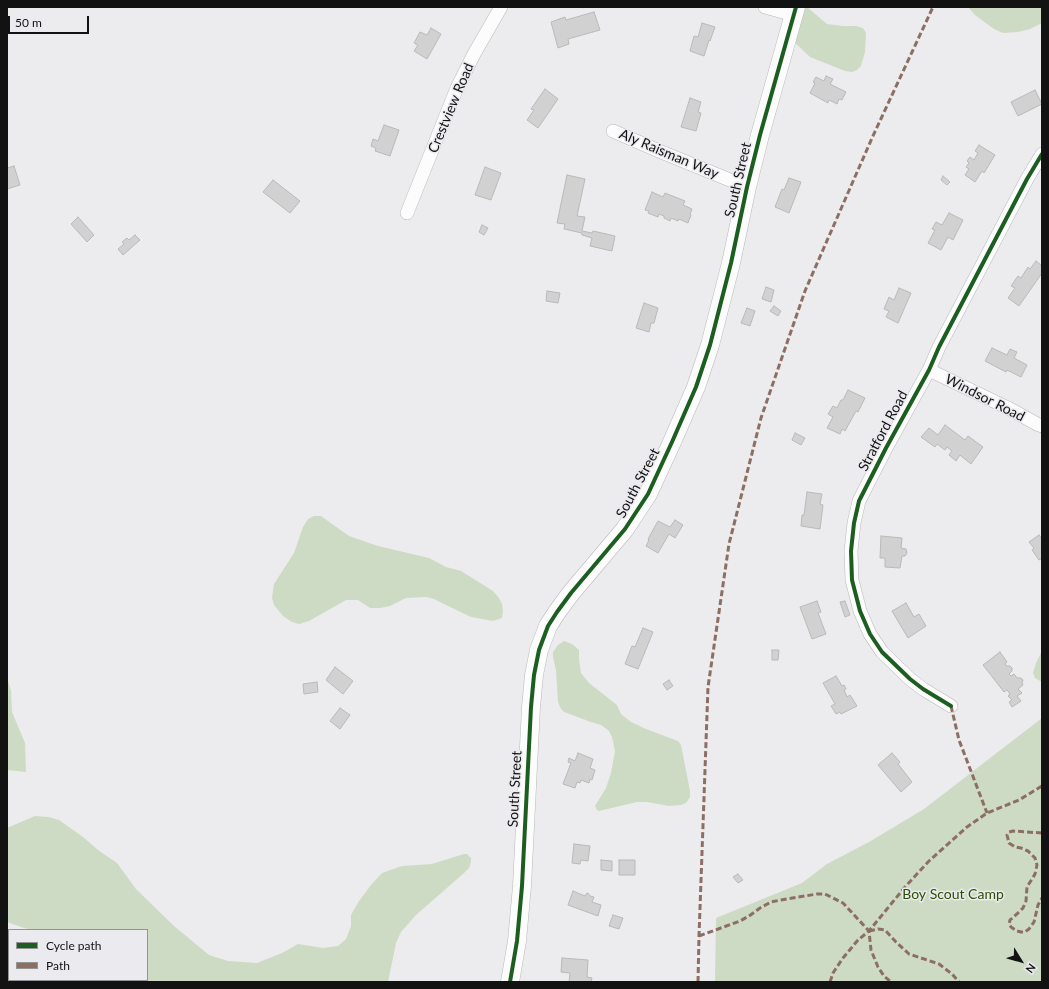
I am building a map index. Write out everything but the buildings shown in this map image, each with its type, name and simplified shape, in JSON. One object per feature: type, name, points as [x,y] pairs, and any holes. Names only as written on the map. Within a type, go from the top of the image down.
[{"type":"street","name":"Crestview Road","points":[[407,213],[457,88],[474,54],[501,7]]},
{"type":"street","points":[[765,7],[795,11]]},
{"type":"street","name":"South Street","points":[[510,982],[517,941],[522,886],[531,707],[534,676],[539,650],[548,626],[557,612],[571,593],[625,529],[648,494],[696,387],[710,345],[731,263],[760,135],[795,11]]},
{"type":"street","name":"Aly Raisman Way","points":[[613,131],[747,187]]},
{"type":"street","name":"Stratford Road","points":[[951,706],[923,689],[910,679],[882,652],[870,634],[860,611],[852,580],[851,551],[854,523],[859,501],[886,448],[929,370],[939,347],[1027,179],[1042,154]]},
{"type":"street","name":"Windsor Road","points":[[929,370],[1042,426]]},
{"type":"green space","points":[[800,7],[807,7],[827,24],[856,26],[863,28],[866,33],[865,52],[861,66],[857,70],[852,72],[845,71],[810,57],[792,40]]},
{"type":"green space","points":[[968,7],[1042,7],[1042,23],[1030,29],[1018,32],[1003,33],[994,29],[975,15]]},
{"type":"green space","points":[[314,516],[321,516],[349,536],[378,546],[429,558],[446,567],[461,571],[493,591],[502,604],[502,618],[493,621],[471,617],[434,599],[426,597],[406,598],[390,606],[380,608],[370,608],[358,600],[346,600],[309,621],[299,624],[292,622],[283,616],[274,605],[272,598],[274,584],[294,553],[303,527],[308,519]]},
{"type":"green space","points":[[564,641],[572,644],[579,650],[581,673],[589,683],[617,705],[621,714],[631,722],[678,741],[681,745],[690,791],[690,797],[686,803],[669,806],[647,802],[637,802],[599,811],[597,810],[595,806],[606,788],[611,773],[615,751],[609,731],[601,725],[564,712],[561,709],[558,702],[553,652],[558,645]]},
{"type":"green space","points":[[1042,651],[1042,682],[1035,678],[1033,673]]},
{"type":"green space","points":[[7,678],[11,691],[12,712],[25,743],[26,772],[7,770]]},
{"type":"green space","name":"Boy Scout Camp","points":[[1042,718],[1042,982],[715,982],[716,918],[802,883],[827,864],[869,842],[924,809]]},
{"type":"green space","points":[[35,816],[59,820],[117,863],[136,889],[174,926],[209,955],[228,961],[257,963],[282,953],[298,944],[323,948],[338,946],[346,939],[351,926],[351,915],[359,901],[382,873],[402,866],[432,864],[464,854],[467,854],[471,858],[471,862],[469,868],[464,873],[416,915],[401,932],[396,943],[388,982],[60,982],[148,981],[148,929],[29,929],[7,922],[7,828]]},
{"type":"marked path","points":[[698,982],[708,687],[729,544],[761,418],[805,291],[872,138],[933,7]]},
{"type":"marked path","points":[[951,706],[959,740],[987,813]]},
{"type":"marked path","points":[[830,982],[833,973],[843,958],[858,940],[869,931],[905,887],[928,862],[967,827],[987,813],[1019,800],[1042,786]]},
{"type":"marked path","points":[[1042,833],[1013,831],[1009,832],[1007,835],[1009,843],[1015,847],[1028,851],[1035,858],[1037,865],[1035,874],[1027,887],[1026,901],[1023,908],[1010,920],[1009,924],[1011,927],[1021,932],[1025,932],[1029,929],[1034,922],[1038,905],[1042,898]]},
{"type":"marked path","points":[[699,936],[740,921],[771,902],[825,894],[843,903],[869,931],[871,950],[878,967],[884,976],[891,982]]},
{"type":"marked path","points":[[869,931],[878,929],[885,930],[909,954],[939,964],[952,974],[959,982]]},
{"type":"cycle path","points":[[510,982],[517,941],[522,886],[531,707],[534,675],[539,650],[548,626],[557,612],[571,593],[625,529],[648,494],[696,387],[710,345],[731,263],[760,135],[796,7]]},
{"type":"cycle path","points":[[951,706],[923,689],[910,679],[882,652],[870,634],[860,611],[852,580],[851,551],[854,523],[859,501],[886,448],[929,370],[939,347],[1027,179],[1042,154]]}]
